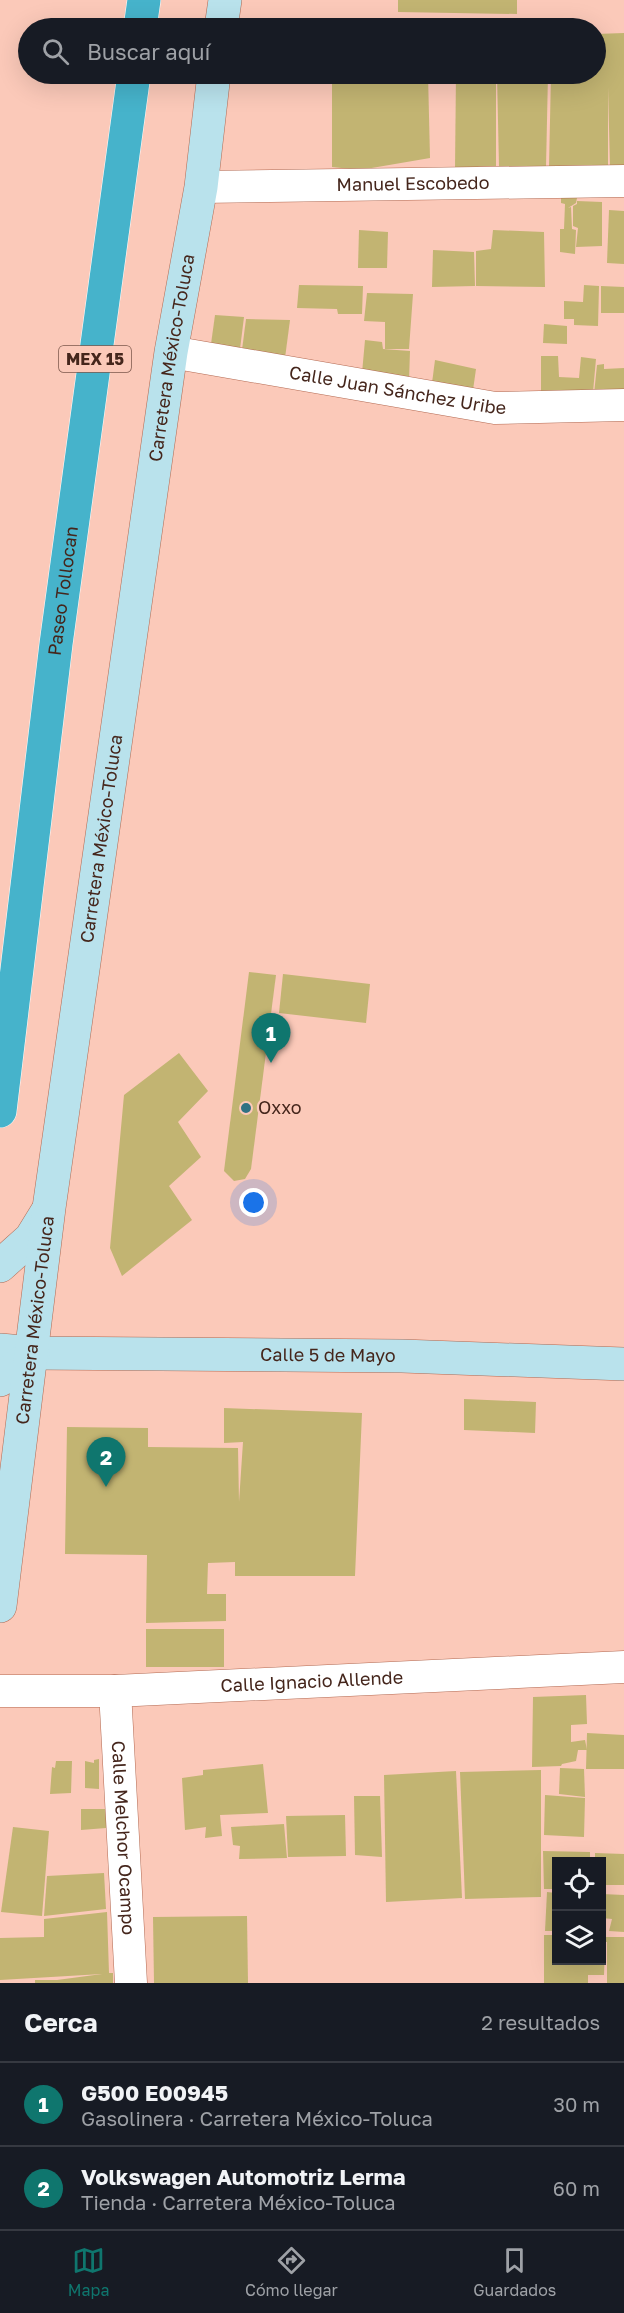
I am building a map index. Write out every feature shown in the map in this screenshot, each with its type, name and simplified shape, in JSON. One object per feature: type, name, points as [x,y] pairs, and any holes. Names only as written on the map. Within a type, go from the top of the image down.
[{"type":"highway","points":[[141,18],[144,0]]},
{"type":"highway","name":"Paseo Tollocan","points":[[0,1111],[56,644],[133,84]]},
{"type":"main road","points":[[222,18],[225,0]]},
{"type":"main road","name":"Carretera México-Toluca","points":[[0,1606],[7,1497],[33,1353],[49,1208],[171,352],[201,187],[213,84]]},
{"type":"main road","points":[[0,1266],[31,1238],[49,1208]]},
{"type":"main road","name":"Calle 5 de Mayo","points":[[0,1350],[33,1353],[402,1356],[624,1364]]},
{"type":"main road","points":[[0,1380],[33,1353]]},
{"type":"street","name":"Manuel Escobedo","points":[[201,187],[624,181]]},
{"type":"street","name":"Calle Juan Sánchez Uribe","points":[[171,352],[495,408],[624,405]]},
{"type":"street","name":"Calle Ignacio Allende","points":[[0,1691],[115,1691],[624,1667]]},
{"type":"street","name":"Calle Melchor Ocampo","points":[[115,1691],[131,1983]]},
{"type":"building","points":[[398,0],[517,0],[517,14],[398,12]]},
{"type":"building","points":[[624,33],[624,166],[610,167],[608,87],[608,165],[549,167],[551,84],[606,84],[606,34]]},
{"type":"building","points":[[332,84],[428,84],[430,158],[360,170],[332,167]]},
{"type":"building","points":[[456,84],[496,84],[496,166],[455,168]]},
{"type":"building","points":[[497,84],[548,84],[546,167],[499,167]]},
{"type":"building","points":[[561,192],[578,193],[576,203],[568,208],[571,207],[572,229],[576,230],[575,254],[560,252],[560,229],[564,229],[565,204],[561,203]]},
{"type":"building","points":[[577,201],[602,202],[602,246],[576,247],[578,228],[573,226],[573,206],[577,204]]},
{"type":"building","points":[[609,210],[624,211],[624,264],[607,263]]},
{"type":"building","points":[[359,230],[388,232],[387,268],[358,268]]},
{"type":"building","points":[[493,230],[544,232],[545,287],[476,286],[476,251],[491,249]]},
{"type":"building","points":[[433,250],[474,252],[475,286],[432,287]]},
{"type":"building","points":[[299,285],[363,286],[362,314],[338,314],[337,309],[297,308]]},
{"type":"building","points":[[584,285],[599,286],[598,326],[574,325],[574,319],[564,319],[564,301],[583,302]]},
{"type":"building","points":[[601,286],[624,287],[624,313],[601,313]]},
{"type":"building","points":[[367,293],[413,294],[409,349],[385,349],[385,322],[364,321]]},
{"type":"building","points":[[215,315],[244,317],[240,349],[211,344]]},
{"type":"building","points":[[246,319],[290,320],[285,358],[242,350]]},
{"type":"building","points":[[544,324],[567,326],[567,344],[543,343]]},
{"type":"building","points":[[365,340],[382,342],[383,349],[410,351],[409,381],[362,373]]},
{"type":"building","points":[[541,356],[558,356],[559,377],[579,378],[581,357],[596,359],[593,392],[541,394]]},
{"type":"building","points":[[435,360],[476,369],[473,390],[432,383]]},
{"type":"building","points":[[604,364],[604,369],[624,368],[624,393],[594,394],[597,365]]},
{"type":"building","points":[[249,972],[276,975],[251,1169],[245,1179],[234,1181],[224,1171]]},
{"type":"building","points":[[283,974],[370,984],[366,1023],[279,1013]]},
{"type":"building","points":[[179,1053],[208,1091],[178,1122],[201,1157],[169,1186],[192,1220],[122,1276],[110,1248],[124,1095]]},
{"type":"building","points":[[464,1399],[536,1402],[535,1433],[464,1430]]},
{"type":"building","points":[[224,1408],[362,1413],[355,1576],[235,1576],[235,1562],[208,1563],[207,1594],[226,1594],[226,1621],[146,1623],[147,1555],[65,1554],[67,1427],[148,1428],[148,1447],[238,1448],[239,1502],[243,1442],[224,1443]]},
{"type":"building","points":[[146,1629],[224,1629],[224,1667],[146,1667]]},
{"type":"building","points":[[586,1695],[587,1724],[571,1725],[571,1742],[585,1740],[587,1750],[578,1750],[576,1761],[561,1766],[532,1767],[533,1697]]},
{"type":"building","points":[[587,1733],[624,1735],[624,1769],[586,1769]]},
{"type":"building","points":[[99,1759],[99,1789],[85,1788],[85,1761],[94,1763],[94,1760]]},
{"type":"building","points":[[56,1761],[72,1761],[71,1793],[50,1794],[52,1767],[55,1768]]},
{"type":"building","points":[[263,1764],[268,1813],[220,1815],[222,1836],[205,1838],[206,1827],[185,1830],[182,1778],[203,1775],[203,1770]]},
{"type":"building","points":[[560,1768],[584,1769],[585,1797],[559,1794]]},
{"type":"building","points":[[541,1770],[541,1897],[465,1899],[460,1772]]},
{"type":"building","points":[[456,1771],[462,1898],[386,1902],[384,1775]]},
{"type":"building","points":[[545,1795],[585,1798],[584,1837],[544,1835]]},
{"type":"building","points":[[354,1796],[380,1796],[382,1857],[355,1855]]},
{"type":"building","points":[[81,1809],[106,1809],[106,1828],[81,1830]]},
{"type":"building","points":[[345,1815],[346,1856],[288,1857],[286,1816]]},
{"type":"building","points":[[284,1824],[287,1858],[239,1859],[240,1846],[233,1845],[231,1827]]},
{"type":"building","points":[[13,1827],[49,1831],[42,1916],[1,1912]]},
{"type":"building","points":[[543,1851],[590,1852],[590,1857],[552,1857],[552,1889],[544,1889]]},
{"type":"building","points":[[595,1853],[624,1854],[624,1885],[606,1885],[606,1857],[595,1857]]},
{"type":"building","points":[[104,1873],[106,1909],[44,1916],[47,1876]]},
{"type":"building","points":[[547,1892],[552,1893],[552,1931],[545,1931]]},
{"type":"building","points":[[606,1894],[624,1895],[624,1932],[609,1931],[612,1919],[606,1918]]},
{"type":"building","points":[[107,1912],[109,1973],[113,1973],[113,1983],[35,1983],[35,1980],[57,1980],[102,1974],[0,1980],[0,1938],[44,1937],[44,1919]]},
{"type":"building","points":[[247,1916],[248,1983],[154,1983],[153,1917]]},
{"type":"building","points":[[544,1935],[552,1935],[552,1965],[604,1965],[604,1975],[588,1975],[588,1983],[544,1983]]},
{"type":"building","points":[[606,1937],[624,1937],[624,1983],[607,1983]]},
{"type":"place","name":"G500 E00945","points":[[271,1063]]},
{"type":"place","name":"Oxxo","points":[[246,1108]]},
{"type":"place","name":"Volkswagen Automotriz Lerma","points":[[106,1487]]}]
